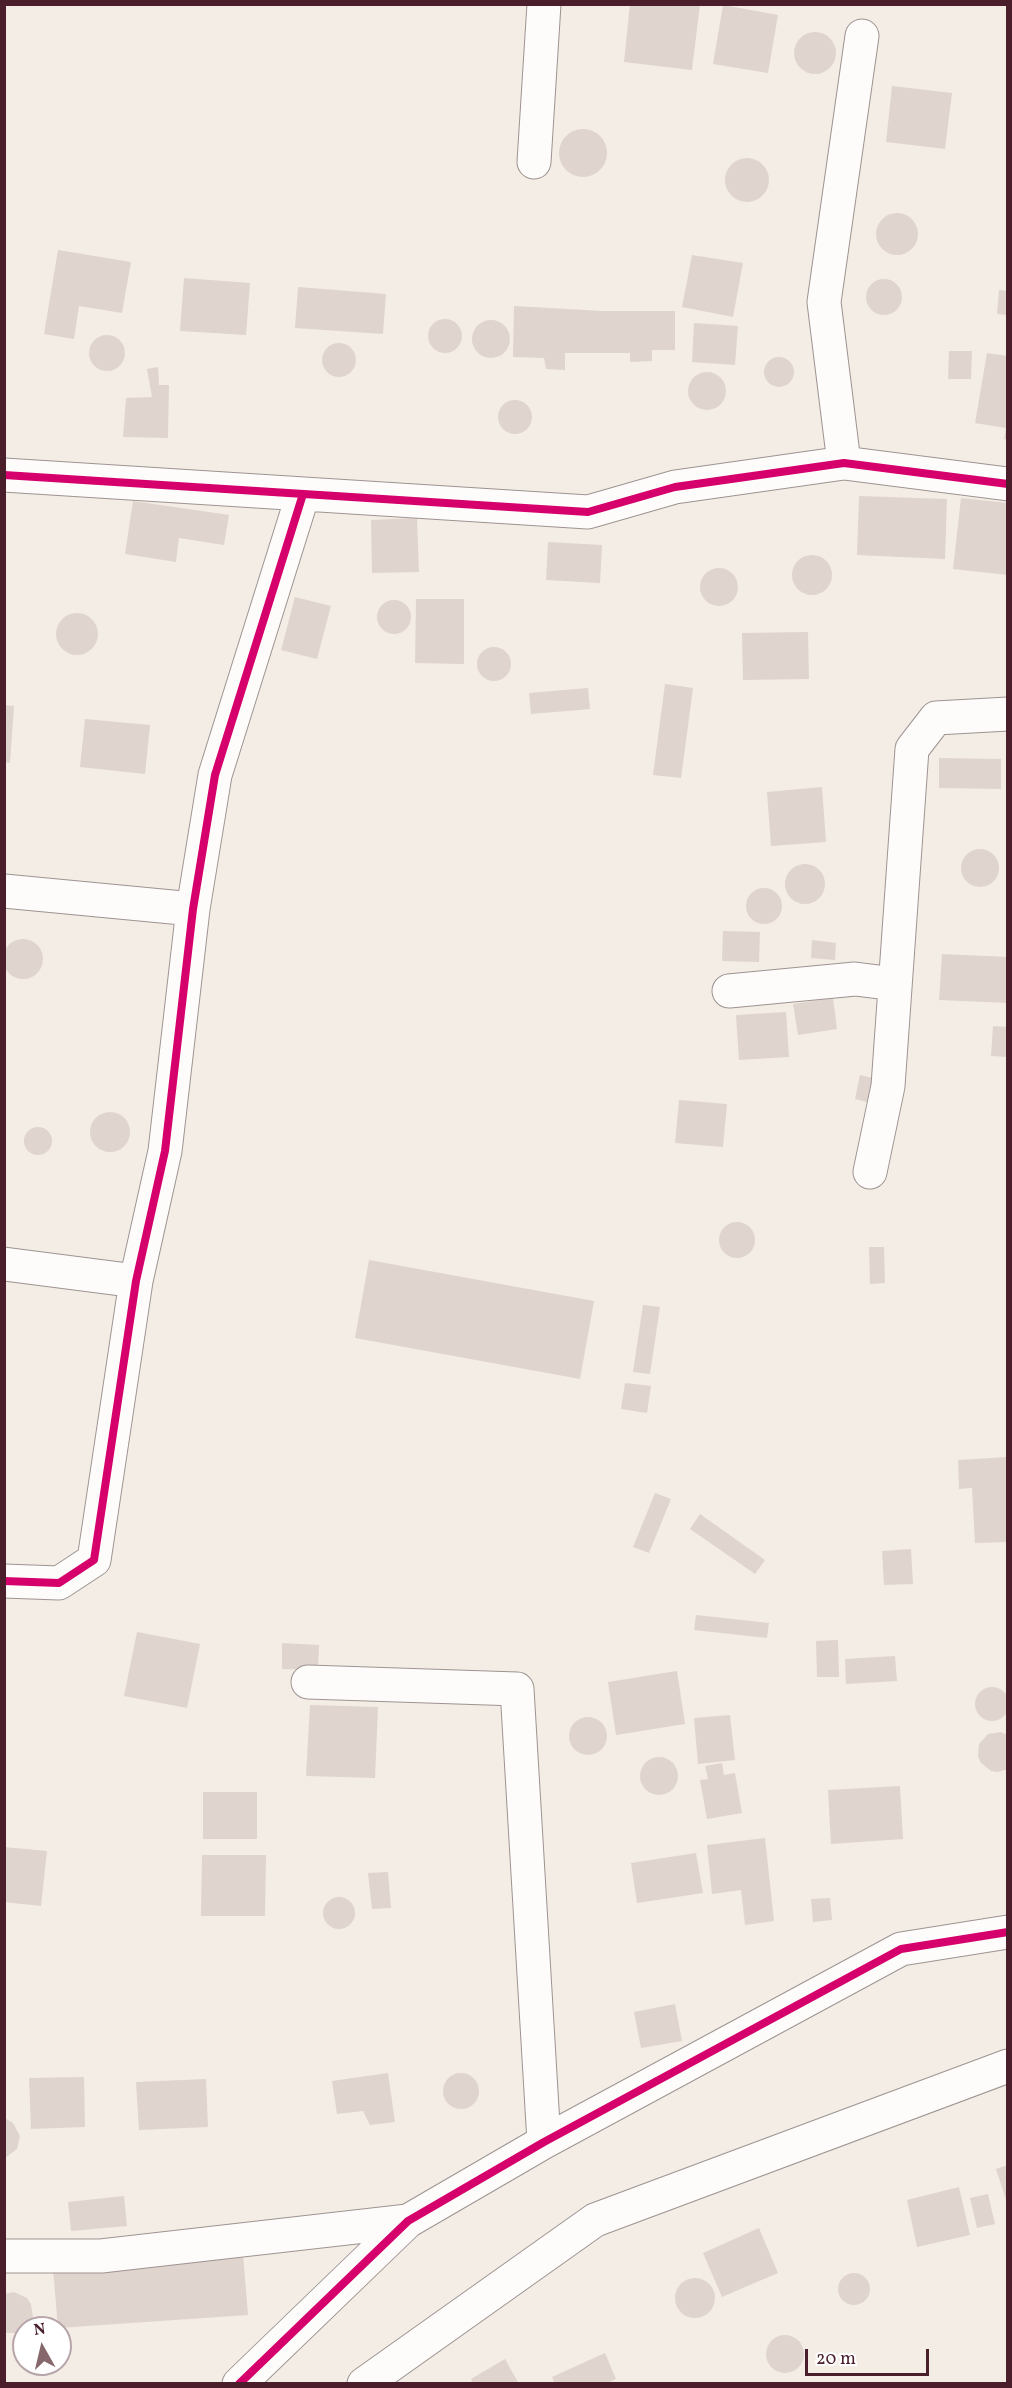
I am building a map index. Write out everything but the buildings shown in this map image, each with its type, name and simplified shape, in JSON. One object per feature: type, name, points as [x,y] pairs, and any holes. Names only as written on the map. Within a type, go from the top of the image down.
[{"type":"street","points":[[534,162],[544,4]]},
{"type":"street","points":[[844,463],[824,302],[862,36]]},
{"type":"street","points":[[4,475],[588,512],[675,487],[844,463],[1008,484]]},
{"type":"street","points":[[4,1581],[59,1583],[94,1560],[136,1281],[165,1151],[193,909],[215,775],[303,494]]},
{"type":"street","points":[[870,1172],[888,1086],[912,749],[936,718],[1008,714]]},
{"type":"street","points":[[4,891],[193,909]]},
{"type":"street","points":[[729,991],[855,979],[895,984]]},
{"type":"street","points":[[4,1264],[136,1281]]},
{"type":"street","points":[[308,1682],[517,1689],[544,2142]]},
{"type":"street","points":[[239,2384],[408,2221],[544,2142],[901,1949],[1008,1932]]},
{"type":"street","points":[[364,2384],[596,2220],[1008,2066]]},
{"type":"street","points":[[4,2256],[101,2256],[408,2221]]},
{"type":"cycle path","points":[[4,475],[588,512],[675,487],[844,463],[1008,484]]},
{"type":"cycle path","points":[[4,1581],[59,1583],[94,1560],[136,1281],[165,1151],[193,909],[215,775],[303,494]]},
{"type":"cycle path","points":[[239,2384],[408,2221],[544,2142],[901,1949],[1008,1932]]}]
